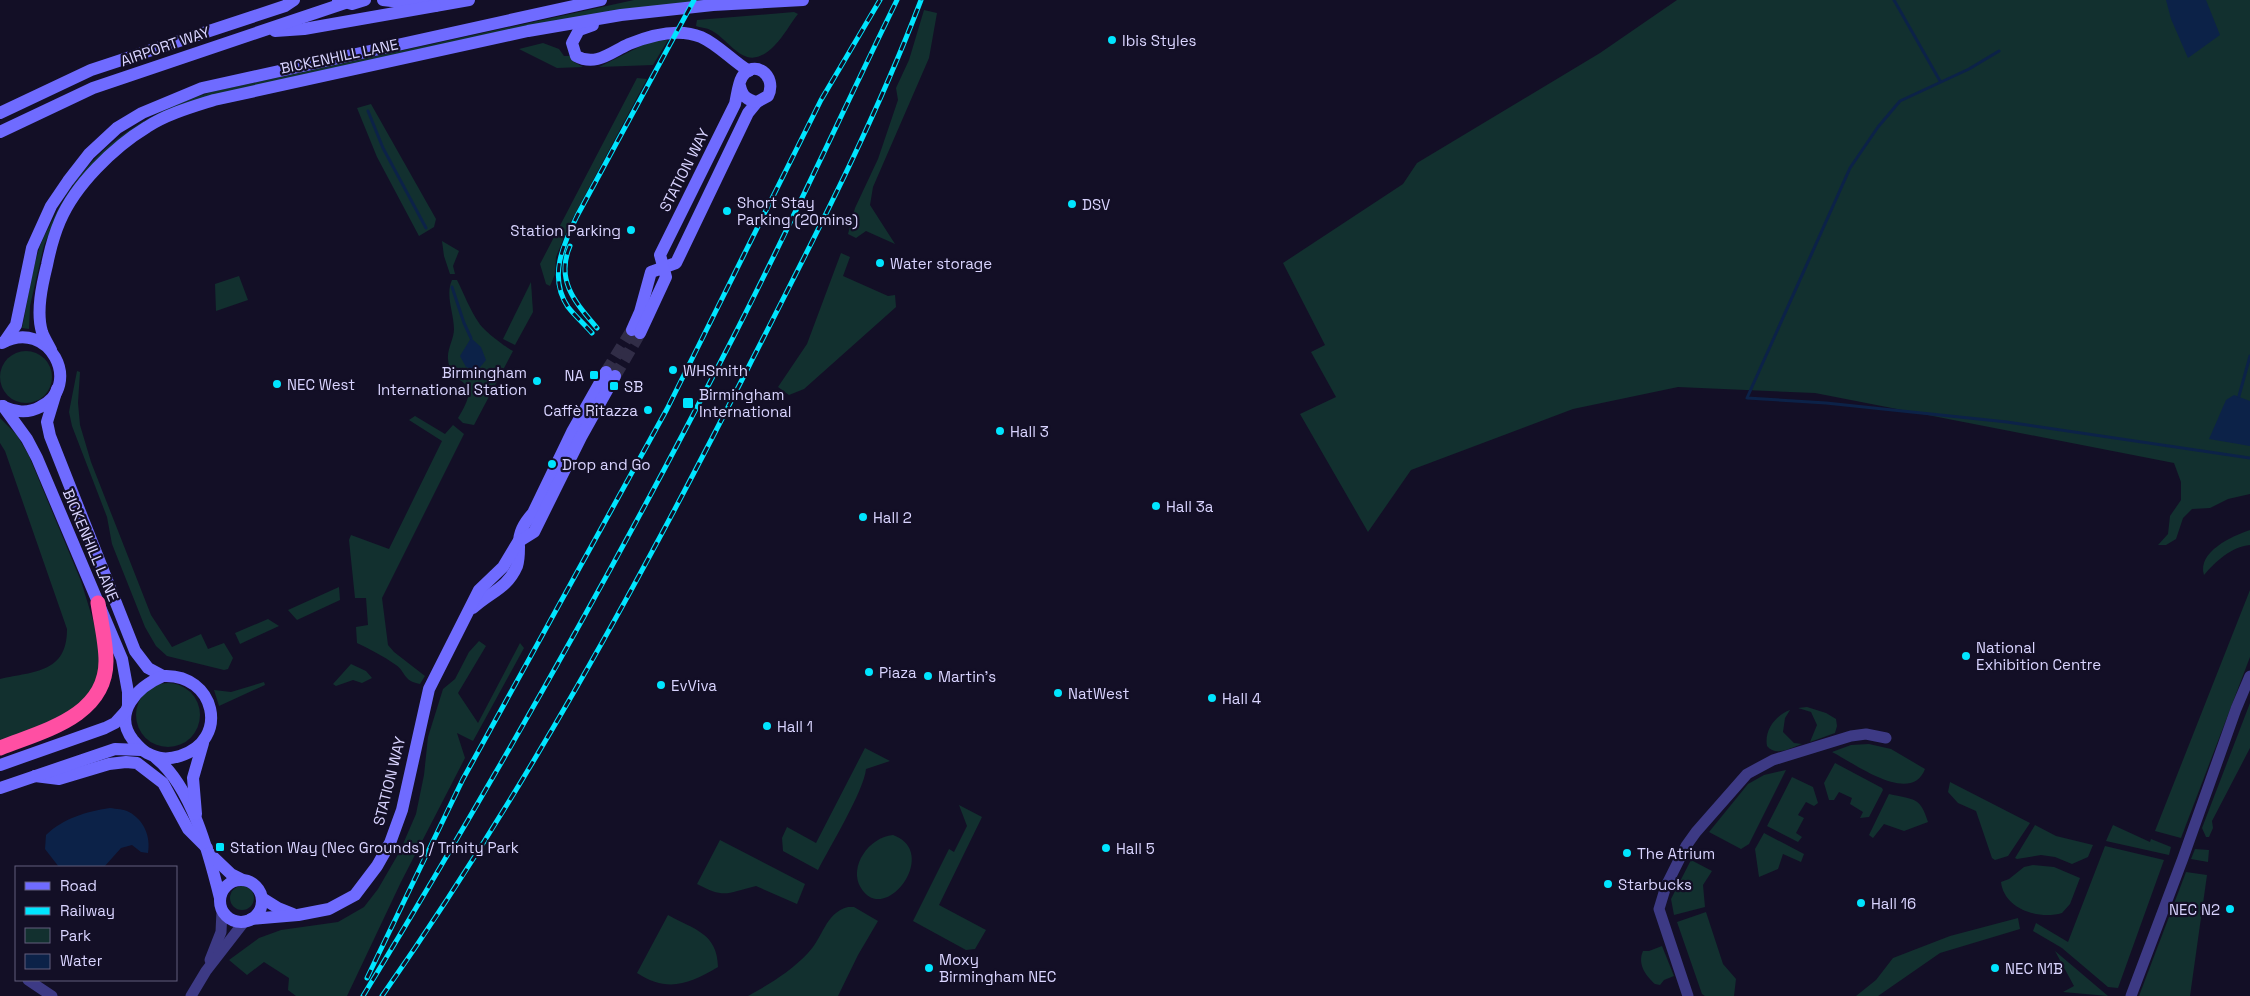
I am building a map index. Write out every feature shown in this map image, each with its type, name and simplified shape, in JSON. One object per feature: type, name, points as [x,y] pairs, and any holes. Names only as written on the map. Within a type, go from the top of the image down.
[{"type":"highway","points":[[0,748],[65,722],[84,709],[94,699],[102,683],[106,664],[98,604]]},
{"type":"street","name":"AIRPORT WAY","points":[[0,112],[91,70],[285,6],[294,0]]},
{"type":"street","name":"AIRPORT WAY","points":[[0,132],[93,88],[342,2],[352,4],[366,0]]},
{"type":"street","points":[[383,0],[435,6]]},
{"type":"street","points":[[253,33],[304,29],[469,0]]},
{"type":"street","name":"BICKENHILL LANE","points":[[2,343],[16,325],[32,248],[51,206],[89,154],[117,128],[142,113],[172,98],[211,86],[601,0]]},
{"type":"street","name":"BICKENHILL LANE","points":[[163,676],[148,668],[135,651],[50,436],[47,422],[57,389],[59,368],[56,358],[42,332],[40,318],[42,290],[51,245],[60,220],[90,176],[125,143],[148,126],[180,111],[214,100],[528,31],[621,15],[713,5],[803,0]]},
{"type":"street","points":[[621,15],[579,30],[572,43],[576,56],[584,60],[596,60],[653,35],[677,33],[701,37],[749,71]]},
{"type":"street","points":[[662,267],[676,263],[748,113],[757,102],[768,96],[771,84],[766,74],[760,70],[749,71],[742,77],[740,86],[744,96],[757,102]]},
{"type":"street","name":"STATION WAY","points":[[636,331],[666,277],[660,255],[735,104],[740,86]]},
{"type":"street","points":[[2,343],[14,338],[29,338],[43,343],[50,350]]},
{"type":"street","name":"STATION WAY","points":[[248,921],[329,909],[355,894],[373,872],[390,843],[402,810],[429,689],[479,590],[503,566],[518,542],[523,523],[533,512],[572,432],[610,374]]},
{"type":"street","points":[[1,405],[13,411],[34,410],[52,398],[57,389]]},
{"type":"street","name":"BICKENHILL LANE","points":[[1,405],[27,439],[37,458],[122,659],[127,684],[127,708]]},
{"type":"street","points":[[0,765],[115,723],[141,688],[149,682],[163,676],[187,679],[203,693],[210,710],[211,720],[209,733],[203,743],[193,778],[197,822]]},
{"type":"street","points":[[2131,996],[2236,709],[2250,676]]},
{"type":"street","points":[[127,708],[125,719],[129,735],[141,750],[164,765],[178,784],[197,822],[208,850],[221,904],[221,932],[206,971]]},
{"type":"street","points":[[1688,996],[1659,908],[1666,886],[1696,832],[1725,801],[1740,781],[1759,766],[1851,736],[1866,734],[1886,738]]},
{"type":"street","points":[[156,758],[176,757],[186,754],[203,743]]},
{"type":"street","points":[[0,788],[115,749],[141,750]]},
{"type":"street","points":[[36,776],[59,778],[110,764],[137,763],[163,782],[188,829],[231,874],[254,883],[258,887],[262,898],[260,910],[248,921],[206,971],[191,996]]},
{"type":"street","points":[[241,879],[227,884],[221,904],[231,920],[248,921]]},
{"type":"street","points":[[262,898],[278,908],[298,915]]},
{"type":"street","points":[[30,981],[52,996]]},
{"type":"green space","points":[[634,0],[717,0],[662,6],[151,120],[58,214],[44,245],[30,306],[29,329],[22,328],[40,246],[67,195],[82,173],[118,138],[161,112],[211,92]]},
{"type":"green space","points":[[1677,0],[2250,0],[2250,494],[2228,499],[2210,508],[2192,509],[2183,518],[2176,539],[2166,545],[2158,545],[2168,534],[2170,516],[2181,500],[2181,482],[2174,463],[1815,393],[1678,387],[1573,409],[1411,470],[1368,532],[1300,414],[1336,397],[1311,352],[1325,345],[1283,263],[1403,184],[1417,163],[1600,53]]},
{"type":"green space","points":[[924,10],[937,13],[929,58],[873,187],[870,205],[895,244],[866,231],[856,238],[848,234],[855,208],[878,159],[898,100],[896,88],[909,60]]},
{"type":"green space","points":[[794,12],[798,14],[775,45],[757,57],[742,55],[712,31],[696,26],[697,20]]},
{"type":"green space","points":[[668,40],[653,65],[599,67],[651,41]]},
{"type":"green space","points":[[543,43],[559,49],[564,56],[571,56],[574,62],[583,67],[557,68],[519,49]]},
{"type":"green space","points":[[637,78],[647,79],[569,225],[556,257],[555,274],[550,286],[546,284],[540,264]]},
{"type":"green space","points":[[371,104],[436,219],[434,227],[419,236],[377,157],[357,108]]},
{"type":"green space","points":[[442,241],[459,251],[453,266],[455,274],[450,274],[444,256]]},
{"type":"green space","points":[[841,253],[850,257],[843,276],[888,296],[895,295],[896,307],[804,389],[789,395],[778,387],[807,344]]},
{"type":"green space","points":[[239,276],[248,300],[216,311],[215,284]]},
{"type":"green space","points":[[452,280],[457,280],[473,313],[482,326],[494,338],[513,351],[474,425],[463,423],[458,418],[466,404],[469,394],[468,388],[454,375],[450,369],[448,359],[454,329],[449,292]]},
{"type":"green space","points":[[531,282],[533,312],[515,345],[503,339]]},
{"type":"green space","points":[[26,351],[36,353],[44,359],[50,367],[52,377],[50,387],[44,395],[36,401],[26,403],[16,401],[8,395],[2,387],[0,377],[2,367],[8,359],[16,353]]},
{"type":"green space","points":[[77,371],[80,372],[78,403],[80,425],[91,462],[151,615],[172,647],[201,634],[208,649],[224,643],[233,658],[228,669],[224,670],[167,656],[156,646],[145,627],[112,544],[107,517],[72,426],[69,412]]},
{"type":"green space","points":[[415,416],[445,434],[453,425],[464,434],[382,598],[388,645],[394,652],[425,676],[420,684],[410,681],[391,662],[357,643],[356,627],[368,625],[366,598],[355,598],[349,540],[351,535],[389,549],[442,441],[409,420]]},
{"type":"green space","points":[[0,418],[17,435],[29,456],[81,581],[103,653],[97,680],[83,706],[0,744],[0,679],[47,668],[61,654],[66,643],[67,629],[5,451],[0,443]]},
{"type":"green space","points":[[2250,530],[2250,545],[2230,552],[2204,575],[2203,567],[2211,552],[2234,536]]},
{"type":"green space","points":[[339,587],[340,600],[297,620],[288,610]]},
{"type":"green space","points":[[2250,590],[2250,657],[2181,838],[2155,831]]},
{"type":"green space","points":[[268,619],[279,626],[240,644],[235,633]]},
{"type":"green space","points":[[479,641],[486,646],[458,693],[478,723],[520,643],[524,648],[473,741],[457,733],[465,758],[401,882],[347,996],[296,996],[288,990],[289,978],[264,962],[247,975],[229,960],[259,938],[281,930],[338,922],[364,907],[378,889],[400,851],[416,814],[424,775],[428,737],[443,689],[455,679],[469,652]]},
{"type":"green space","points":[[351,664],[366,671],[372,678],[362,683],[353,680],[336,686],[333,684]]},
{"type":"green space","points":[[264,682],[265,685],[219,706],[214,690],[231,692]]},
{"type":"green space","points":[[168,683],[186,688],[191,692],[195,697],[200,715],[195,733],[191,738],[186,742],[168,747],[150,742],[145,738],[141,733],[136,715],[141,697],[145,692],[150,688]]},
{"type":"green space","points":[[2250,703],[2250,748],[2212,821],[2213,828],[2209,837],[2206,837],[2202,828]]},
{"type":"green space","points":[[1807,707],[1826,713],[1836,719],[1835,733],[1810,742],[1817,725],[1811,712],[1798,708]]},
{"type":"green space","points":[[1790,710],[1785,718],[1783,732],[1794,743],[1802,744],[1783,751],[1775,751],[1767,746],[1767,734],[1776,719]]},
{"type":"green space","points":[[1869,744],[1891,749],[1925,769],[1918,779],[1908,784],[1895,783],[1867,772],[1832,752],[1851,745]]},
{"type":"green space","points":[[865,748],[890,761],[866,769],[864,779],[853,805],[818,870],[783,851],[782,838],[787,827],[816,843]]},
{"type":"green space","points":[[1835,763],[1882,788],[1883,790],[1869,817],[1860,818],[1863,812],[1850,804],[1852,798],[1839,792],[1834,800],[1829,800],[1824,783]]},
{"type":"green space","points":[[1786,770],[1749,844],[1741,849],[1709,832],[1748,784],[1764,775]]},
{"type":"green space","points":[[1792,777],[1813,787],[1818,803],[1814,806],[1806,802],[1798,815],[1804,818],[1796,833],[1802,837],[1798,842],[1767,826]]},
{"type":"green space","points":[[1950,782],[2030,823],[2008,856],[1995,860],[1992,858],[1976,811],[1958,803],[1948,792]]},
{"type":"green space","points":[[1889,794],[1915,800],[1922,808],[1928,822],[1904,831],[1884,824],[1873,838],[1869,835]]},
{"type":"green space","points":[[959,805],[982,817],[939,905],[986,930],[975,949],[966,950],[913,921],[949,849],[954,852],[967,826]]},
{"type":"green space","points":[[2035,825],[2056,836],[2093,845],[2088,857],[2072,864],[2055,857],[2041,855],[2015,858]]},
{"type":"green space","points":[[2113,825],[2150,842],[2151,839],[2171,847],[2169,855],[2106,841]]},
{"type":"green space","points":[[1764,833],[1804,854],[1801,862],[1783,854],[1778,869],[1759,877],[1755,849]]},
{"type":"green space","points":[[893,835],[906,844],[912,856],[910,870],[904,882],[894,893],[883,899],[871,898],[861,888],[858,880],[857,871],[859,863],[863,854],[876,841]]},
{"type":"green space","points":[[720,840],[805,884],[797,904],[756,886],[720,893],[697,884]]},
{"type":"green space","points":[[2105,846],[2164,860],[2118,988],[2108,987],[2062,948],[2033,931],[2036,923],[2068,942]]},
{"type":"green space","points":[[2195,849],[2209,850],[2208,862],[2191,859]]},
{"type":"green space","points":[[1691,860],[1712,871],[1703,885],[1705,907],[1674,915],[1671,899]]},
{"type":"green space","points":[[2033,865],[2054,867],[2080,878],[2070,904],[2062,913],[2043,915],[2024,910],[2016,906],[2004,891],[2001,882],[2009,879],[2024,867]]},
{"type":"green space","points":[[2186,872],[2207,875],[2190,996],[2139,996]]},
{"type":"green space","points":[[242,886],[251,889],[254,898],[251,907],[242,910],[233,907],[230,898],[233,889]]},
{"type":"green space","points":[[854,907],[878,921],[858,955],[838,996],[748,996],[795,966],[813,947],[829,920],[840,910]]},
{"type":"green space","points":[[1706,912],[1723,964],[1736,979],[1734,996],[1705,996],[1702,994],[1677,922]]},
{"type":"green space","points":[[668,915],[695,929],[709,940],[717,956],[718,967],[688,982],[678,984],[659,983],[637,973]]},
{"type":"green space","points":[[2018,918],[2020,929],[1940,953],[1878,996],[1856,996],[1876,980],[1893,958],[1950,936]]},
{"type":"green space","points":[[1662,946],[1674,976],[1664,980],[1660,985],[1655,984],[1648,977],[1643,969],[1641,956],[1643,951],[1649,951]]},
{"type":"green space","points":[[2055,951],[2108,996],[2063,992],[2074,986]]},
{"type":"water","points":[[2166,0],[2206,0],[2220,35],[2188,58],[2171,19]]},
{"type":"water","points":[[471,338],[481,347],[486,360],[477,371],[466,367],[460,356]]},
{"type":"water","points":[[2234,395],[2250,401],[2250,446],[2209,439],[2226,400]]},
{"type":"water","points":[[110,808],[127,811],[134,815],[145,829],[149,847],[148,853],[141,852],[132,845],[121,848],[105,866],[58,866],[45,849],[46,835],[68,820]]},
{"type":"waterway","points":[[1894,0],[1940,81]]},
{"type":"waterway","points":[[1999,51],[1969,69],[1900,101],[1878,127],[1850,168],[1747,398],[1826,403],[2007,422],[2250,458]]},
{"type":"waterway","points":[[368,111],[383,148],[426,228]]},
{"type":"waterway","points":[[452,287],[471,338]]},
{"type":"waterway","points":[[2239,396],[2250,356]]},
{"type":"tunnel","points":[[606,372],[632,330]]},
{"type":"tunnel","points":[[615,376],[640,333]]},
{"type":"railway","points":[[592,333],[568,307],[562,296],[558,273],[563,250],[577,216],[694,0]]},
{"type":"railway","points":[[367,978],[463,779],[667,409],[821,100],[880,0]]},
{"type":"railway","points":[[363,996],[549,680],[681,438],[790,224],[897,0]]},
{"type":"railway","points":[[382,996],[483,844],[576,688],[665,528],[795,276],[862,140],[921,0]]},
{"type":"railway","points":[[570,246],[566,259],[566,281],[575,300],[597,328]]},
{"type":"place","name":"Ibis Styles","points":[[1112,40]]},
{"type":"place","name":"DSV","points":[[1072,204]]},
{"type":"place","name":"Short Stay Parking (20mins)","points":[[727,211]]},
{"type":"place","name":"Station Parking","points":[[631,230]]},
{"type":"place","name":"Water storage","points":[[880,263]]},
{"type":"place","name":"WHSmith","points":[[673,370]]},
{"type":"place","name":"NA","points":[[594,375]]},
{"type":"place","name":"Birmingham International Station","points":[[537,381]]},
{"type":"place","name":"NEC West","points":[[277,384]]},
{"type":"place","name":"SB","points":[[614,386]]},
{"type":"place","name":"Birmingham International","points":[[688,403]]},
{"type":"place","name":"Caffè Ritazza","points":[[648,410]]},
{"type":"place","name":"Hall 3","points":[[1000,431]]},
{"type":"place","name":"Drop and Go","points":[[552,464]]},
{"type":"place","name":"Hall 3a","points":[[1156,506]]},
{"type":"place","name":"Hall 2","points":[[863,517]]},
{"type":"place","name":"National Exhibition Centre","points":[[1966,656]]},
{"type":"place","name":"Piaza","points":[[869,672]]},
{"type":"place","name":"Martin's","points":[[928,676]]},
{"type":"place","name":"EvViva","points":[[661,685]]},
{"type":"place","name":"NatWest","points":[[1058,693]]},
{"type":"place","name":"Hall 4","points":[[1212,698]]},
{"type":"place","name":"Hall 1","points":[[767,726]]},
{"type":"place","name":"Station Way (Nec Grounds) / Trinity Park","points":[[220,847]]},
{"type":"place","name":"Hall 5","points":[[1106,848]]},
{"type":"place","name":"The Atrium","points":[[1627,853]]},
{"type":"place","name":"Starbucks","points":[[1608,884]]},
{"type":"place","name":"Hall 16","points":[[1861,903]]},
{"type":"place","name":"NEC N2","points":[[2230,909]]},
{"type":"place","name":"Moxy Birmingham NEC","points":[[929,968]]},
{"type":"place","name":"NEC N1B","points":[[1995,968]]}]
